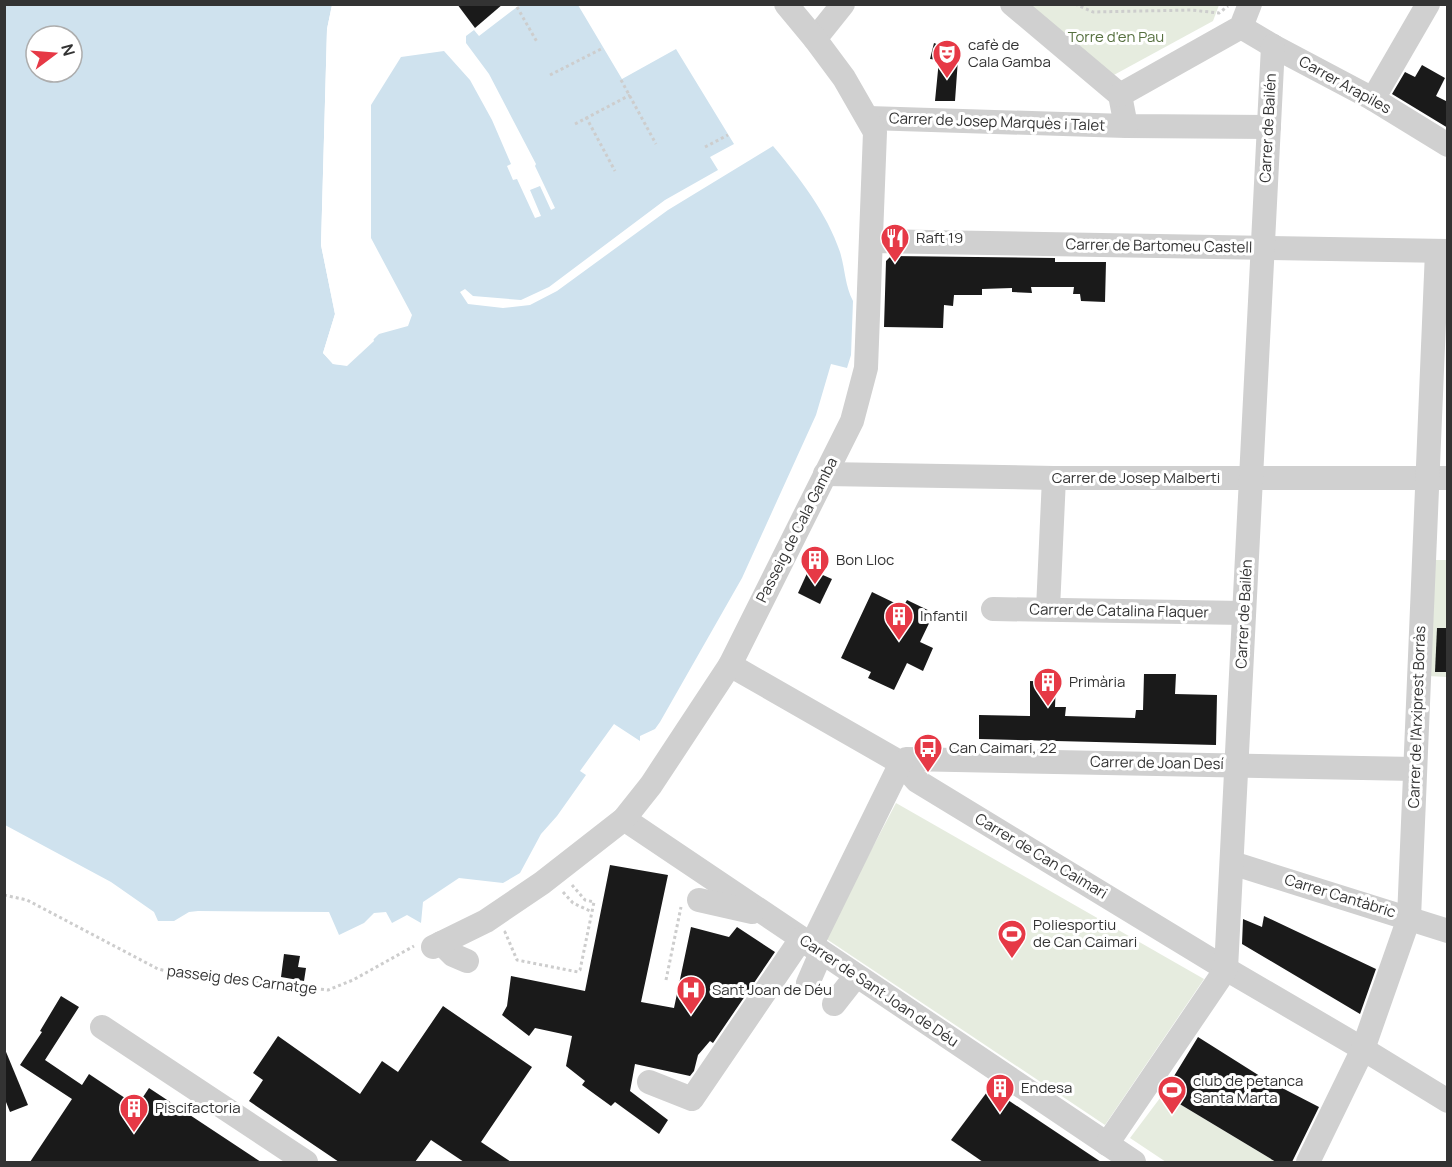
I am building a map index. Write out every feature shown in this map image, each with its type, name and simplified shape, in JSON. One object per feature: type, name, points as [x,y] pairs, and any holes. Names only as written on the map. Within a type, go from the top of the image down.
[{"type":"street","name":"Passeig de Cala Gamba","points":[[432,944],[486,921],[561,881],[624,819],[651,785],[730,665],[852,421],[866,368],[875,132],[844,78],[786,4]]},
{"type":"street","points":[[815,39],[843,4]]},
{"type":"street","points":[[1012,4],[1120,95],[1126,126]]},
{"type":"street","points":[[1120,95],[1241,27],[1250,4]]},
{"type":"street","points":[[1373,99],[1428,4]]},
{"type":"street","name":"Carrer Arapiles","points":[[1241,27],[1373,99],[1448,145]]},
{"type":"street","name":"Carrer de Bailén","points":[[1226,969],[1273,46]]},
{"type":"street","name":"Carrer de Josep Marquès i Talet","points":[[868,118],[1126,126],[1269,127]]},
{"type":"street","name":"Carrer de Bartomeu Castell","points":[[870,241],[1442,251]]},
{"type":"street","name":"Carrer de l'Arxiprest Borràs","points":[[1308,1162],[1364,1049],[1409,918],[1415,769],[1437,478],[1442,251]]},
{"type":"street","name":"Carrer de Josep Malberti","points":[[825,474],[1054,478],[1437,478]]},
{"type":"street","points":[[1048,609],[1054,478]]},
{"type":"street","name":"Carrer de Catalina Flaquer","points":[[993,609],[1244,613]]},
{"type":"street","name":"Carrer de Can Caimari","points":[[730,665],[901,763],[917,781],[1448,1101]]},
{"type":"street","name":"Carrer de Joan Desí","points":[[901,763],[906,759],[1415,769]]},
{"type":"street","points":[[649,1082],[692,1099],[811,946],[901,763]]},
{"type":"street","name":"Carrer de Sant Joan de Déu","points":[[624,819],[1134,1162]]},
{"type":"street","name":"Carrer Cantàbric","points":[[1232,863],[1448,931]]},
{"type":"street","points":[[691,899],[766,916]]},
{"type":"street","points":[[432,944],[467,961]]},
{"type":"street","points":[[808,983],[811,946]]},
{"type":"street","points":[[1107,1144],[1226,969]]},
{"type":"street","points":[[834,1004],[856,976]]},
{"type":"street","points":[[102,1027],[306,1162]]},
{"type":"path","points":[[1074,4],[1093,12],[1191,10],[1219,13],[1229,4]]},
{"type":"path","points":[[518,7],[537,42]]},
{"type":"path","points":[[550,75],[603,48]]},
{"type":"path","points":[[621,80],[656,144]]},
{"type":"path","points":[[575,124],[630,95]]},
{"type":"path","points":[[586,117],[615,171]]},
{"type":"path","points":[[705,147],[728,135]]},
{"type":"path","points":[[515,926],[505,932],[517,960],[578,972],[594,902],[585,900],[561,881]]},
{"type":"path","points":[[561,881],[573,903],[592,912]]},
{"type":"path","name":"passeig des Carnatge","points":[[4,895],[27,900],[158,969],[189,976],[328,990],[432,944]]},
{"type":"path","points":[[666,980],[691,899]]},
{"type":"green space","name":"Torre d'en Pau","points":[[1029,5],[1219,5],[1213,21],[1112,76]]},
{"type":"green space","points":[[1434,560],[1447,560],[1447,677],[1428,676]]},
{"type":"green space","name":"Poliesportiu de Can Caimari","points":[[896,803],[1204,979],[1105,1125],[825,938]]},
{"type":"green space","name":"club de petanca Santa Marta","points":[[1163,1094],[1276,1162],[1166,1162],[1130,1138]]},
{"type":"water","points":[[4,5],[332,5],[327,29],[321,245],[335,314],[323,353],[333,364],[347,365],[379,334],[408,326],[412,315],[371,238],[371,105],[401,57],[444,51],[470,80],[492,120],[511,164],[507,166],[513,180],[517,179],[535,218],[541,216],[530,190],[540,186],[551,210],[555,208],[536,164],[489,74],[466,43],[466,36],[474,30],[479,36],[517,7],[523,5],[578,5],[622,79],[676,49],[734,144],[710,157],[718,170],[665,200],[549,287],[521,300],[473,296],[465,289],[460,292],[468,304],[503,308],[530,305],[557,291],[668,210],[773,146],[793,170],[828,223],[840,252],[853,301],[851,355],[847,368],[831,364],[816,415],[742,578],[660,722],[655,729],[640,736],[640,741],[614,724],[580,771],[586,775],[557,816],[541,834],[520,873],[503,883],[459,878],[423,902],[421,923],[407,915],[392,923],[386,912],[374,913],[364,923],[339,935],[329,912],[198,911],[189,912],[174,921],[158,921],[154,912],[111,882],[5,825]]},
{"type":"pier","points":[[335,4],[330,29],[324,245],[338,314],[326,353],[335,361],[346,362],[373,338],[374,341],[347,366],[333,364],[323,353],[335,314],[321,245],[327,29],[332,5]]},
{"type":"building","points":[[457,4],[503,4],[475,28]]},
{"type":"building","name":"cafè de Cala Gamba","points":[[934,43],[947,48],[945,58],[958,59],[955,101],[935,101],[939,60],[930,59]]},
{"type":"building","points":[[1422,65],[1445,78],[1436,96],[1448,102],[1448,128],[1392,94],[1405,72],[1415,77]]},
{"type":"building","points":[[891,256],[1055,258],[1055,262],[1106,262],[1105,302],[1081,301],[1080,294],[1073,294],[1074,287],[1031,287],[1032,293],[1012,292],[1012,288],[982,289],[982,295],[954,295],[953,306],[944,305],[943,328],[884,327],[886,261]]},
{"type":"building","name":"Bon Lloc","points":[[809,569],[832,579],[820,604],[798,593]]},
{"type":"building","name":"Infantil","points":[[872,592],[903,607],[907,600],[934,613],[920,642],[933,648],[923,671],[907,663],[894,690],[868,678],[871,672],[841,658]]},
{"type":"building","points":[[1437,628],[1448,628],[1448,672],[1435,672]]},
{"type":"building","name":"Primària","points":[[1144,674],[1176,674],[1175,694],[1217,695],[1216,745],[979,739],[979,715],[1030,716],[1030,681],[1056,682],[1055,707],[1066,707],[1065,716],[1135,718],[1136,710],[1143,710]]},
{"type":"building","points":[[610,865],[668,875],[641,1002],[674,1008],[691,927],[729,937],[737,927],[775,952],[713,1043],[710,1041],[698,1055],[694,1071],[690,1076],[635,1064],[630,1091],[668,1120],[659,1134],[615,1102],[611,1106],[582,1085],[585,1081],[566,1066],[572,1036],[535,1028],[529,1036],[502,1015],[507,1006],[511,976],[585,991]]},
{"type":"building","points":[[1264,916],[1376,969],[1360,1014],[1242,944],[1243,919],[1262,927]]},
{"type":"building","points":[[284,954],[300,956],[298,967],[306,968],[304,981],[281,977]]},
{"type":"building","name":"Piscifactoria","points":[[61,996],[79,1007],[45,1060],[82,1085],[89,1074],[137,1106],[149,1088],[261,1162],[30,1162],[72,1099],[20,1065],[42,1032],[40,1031]]},
{"type":"building","points":[[443,1006],[532,1067],[481,1142],[511,1162],[464,1162],[431,1140],[415,1162],[339,1162],[249,1101],[263,1080],[253,1073],[278,1036],[360,1094],[382,1061],[398,1072]]},
{"type":"building","points":[[1198,1037],[1263,1078],[1319,1107],[1292,1162],[1276,1162],[1163,1094]]},
{"type":"building","points":[[4,1047],[28,1105],[10,1112],[4,1097]]},
{"type":"building","name":"Endesa","points":[[990,1088],[1101,1162],[983,1162],[951,1140]]},
{"type":"place","name":"cafè de Cala Gamba","points":[[947,80]]},
{"type":"place","name":"Raft 19","points":[[895,264]]},
{"type":"place","name":"Bon Lloc","points":[[815,586]]},
{"type":"place","name":"Infantil","points":[[899,642]]},
{"type":"place","name":"Primària","points":[[1048,708]]},
{"type":"place","name":"Can Caimari, 22","points":[[928,774]]},
{"type":"place","name":"Poliesportiu de Can Caimari","points":[[1012,960]]},
{"type":"place","name":"Sant Joan de Déu","points":[[691,1016]]},
{"type":"place","name":"Endesa","points":[[1000,1114]]},
{"type":"place","name":"club de petanca Santa Marta","points":[[1172,1116]]},
{"type":"place","name":"Piscifactoria","points":[[134,1134]]}]
